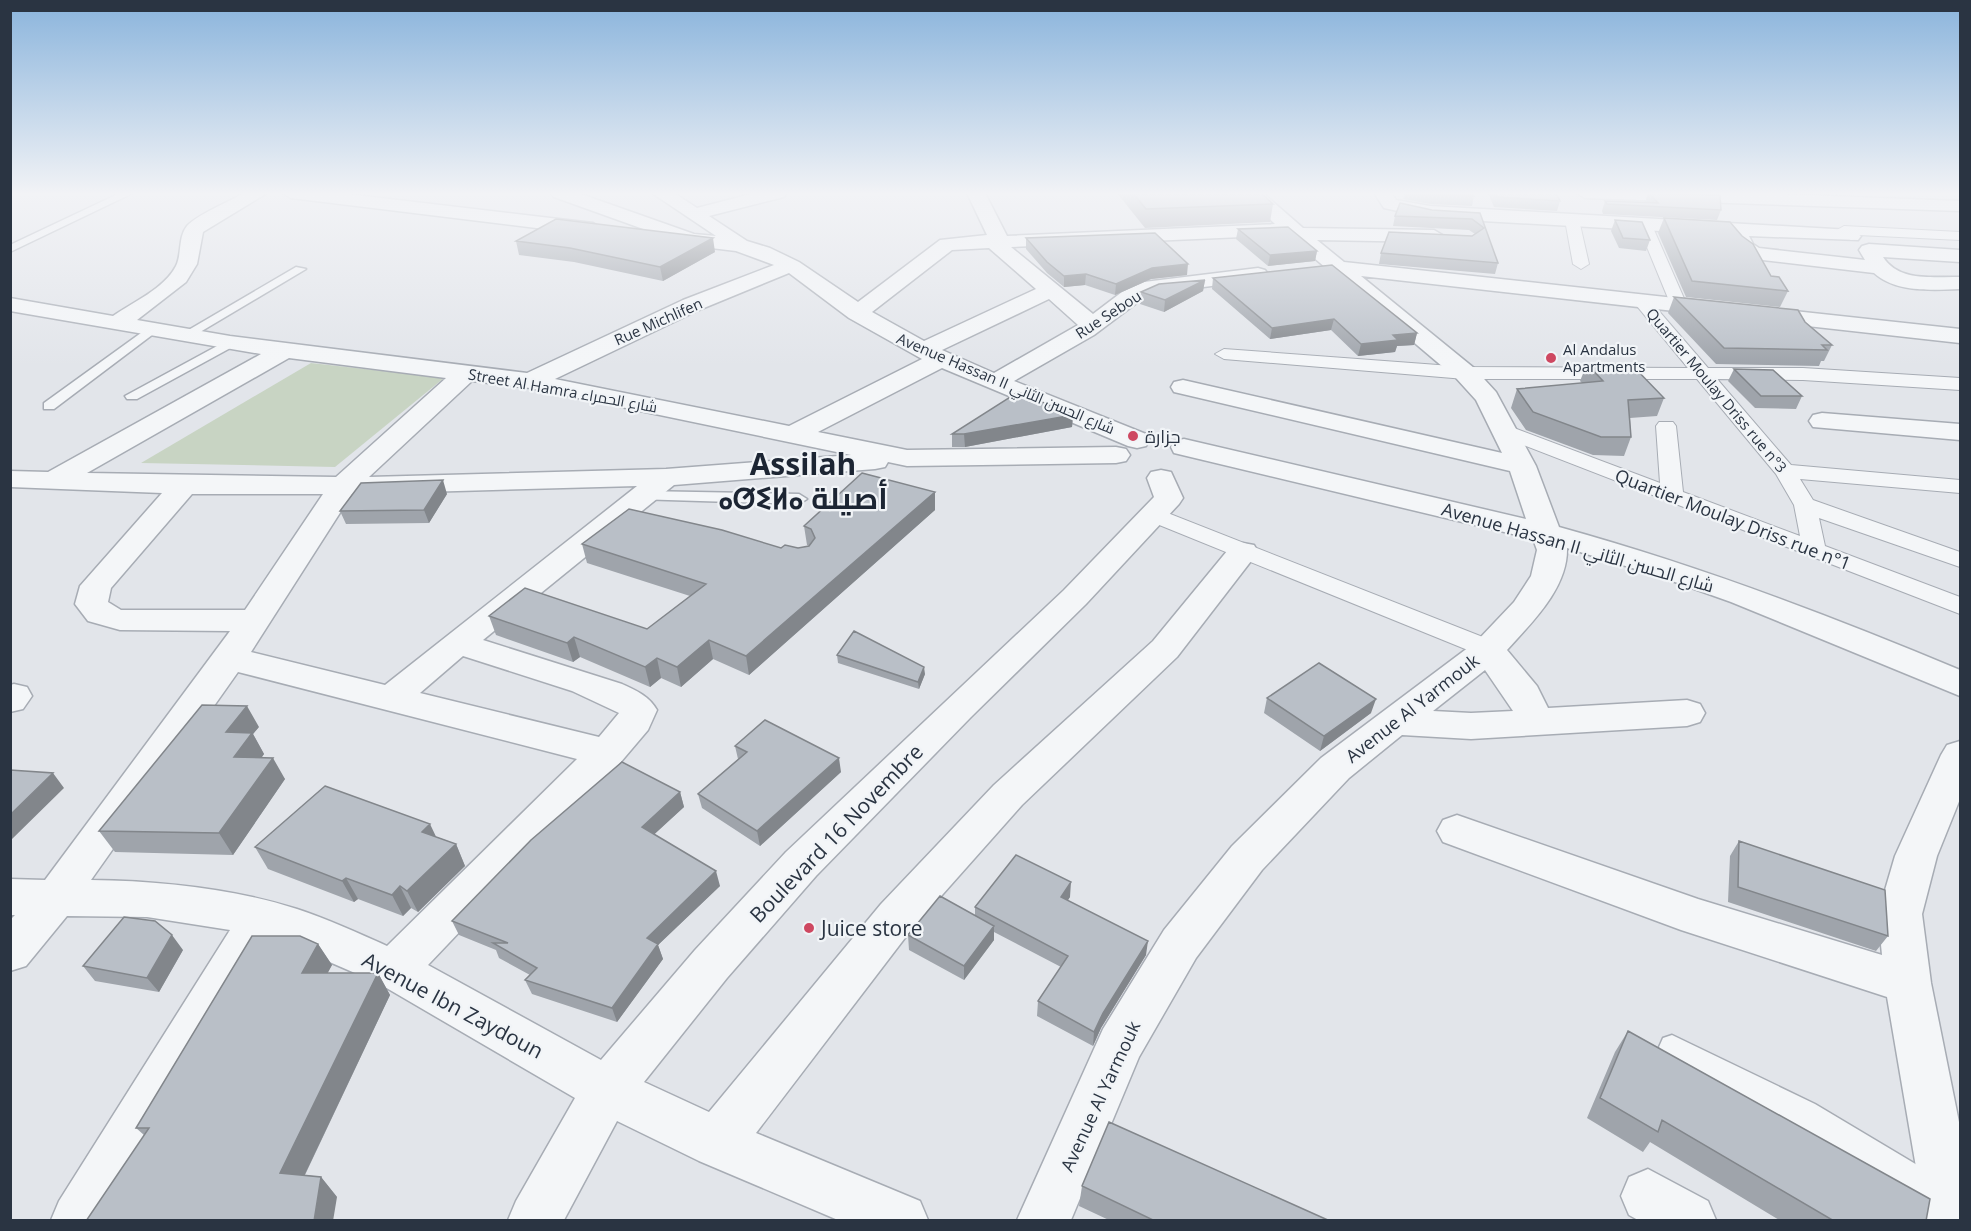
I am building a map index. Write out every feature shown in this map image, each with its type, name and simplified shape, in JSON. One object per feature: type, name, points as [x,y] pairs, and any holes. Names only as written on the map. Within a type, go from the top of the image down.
[{"type":"street","points":[[116,324],[175,281],[187,267],[189,250]]},
{"type":"street","name":"Avenue Hassan II شارع الحسن الثاني","points":[[756,250],[774,257],[831,291],[857,313],[933,354],[997,381],[1126,447]]},
{"type":"street","points":[[857,313],[937,250]]},
{"type":"street","points":[[1006,250],[1049,291],[1092,325]]},
{"type":"street","name":"Avenue Al Yarmouk","points":[[1044,1221],[1120,1045],[1180,944],[1246,858],[1335,768],[1489,648],[1526,609],[1547,576],[1552,550],[1548,535],[1507,432],[1486,397],[1465,373],[1350,276],[1324,268],[1310,250]]},
{"type":"street","points":[[1578,250],[1581,264]]},
{"type":"street","points":[[1656,250],[1678,303]]},
{"type":"street","points":[[1749,250],[1754,254],[1880,268]]},
{"type":"street","points":[[1824,250],[1835,263]]},
{"type":"street","points":[[1869,250],[1886,275],[1896,278],[1960,283]]},
{"type":"street","points":[[1876,250],[1960,256]]},
{"type":"street","name":"Rue Michlifen","points":[[531,381],[691,305],[789,266]]},
{"type":"street","points":[[1324,268],[1678,303],[1960,336]]},
{"type":"street","name":"Rue Sebou","points":[[997,381],[1092,325],[1130,297],[1152,287],[1279,272]]},
{"type":"street","points":[[795,433],[1049,291]]},
{"type":"street","name":"Quartier Moulay Driss rue n°3","points":[[1640,300],[1785,471],[1806,505],[1814,549]]},
{"type":"street","name":"Street Al Hamra شارع الحمراء","points":[[17,311],[152,329],[230,343],[531,381],[795,433],[908,458],[1126,447],[1162,439],[1167,480]]},
{"type":"street","points":[[56,479],[285,350]]},
{"type":"street","points":[[1224,354],[1465,373],[1803,374],[1960,384]]},
{"type":"street","points":[[10,952],[56,898],[103,830],[162,753],[230,658],[344,486],[467,372]]},
{"type":"street","points":[[1183,387],[1522,466]]},
{"type":"street","points":[[1822,421],[1960,432]]},
{"type":"street","points":[[1666,426],[1672,496]]},
{"type":"street","name":"Quartier Moulay Driss rue n°1","points":[[1507,432],[1960,606]]},
{"type":"street","points":[[1126,447],[1118,462],[1124,469],[1141,476],[1167,480],[1243,552],[1489,648],[1507,676],[1524,695],[1536,722]]},
{"type":"street","points":[[16,484],[56,479],[184,485],[344,486],[642,496],[908,458]]},
{"type":"street","points":[[1785,471],[1960,486]]},
{"type":"street","name":"Avenue Hassan II شارع الحسن الثاني","points":[[1167,480],[1548,535],[1668,569],[1754,598],[1960,684]]},
{"type":"street","name":"Boulevard 16 Novembre","points":[[535,1221],[608,1090],[711,964],[801,864],[856,812],[958,708],[1075,597],[1167,480]]},
{"type":"street","points":[[184,485],[96,586],[91,604],[100,614],[120,620],[255,621]]},
{"type":"street","points":[[642,496],[665,524]]},
{"type":"street","points":[[391,699],[457,643],[642,496]]},
{"type":"street","points":[[1806,505],[1960,560]]},
{"type":"street","points":[[717,1143],[916,894],[1008,795],[1087,719],[1165,649],[1243,552]]},
{"type":"street","points":[[393,969],[607,753],[635,721],[639,710],[635,705],[603,690],[457,643]]},
{"type":"street","points":[[230,658],[607,753]]},
{"type":"street","points":[[1394,722],[1471,726],[1687,713]]},
{"type":"street","points":[[1950,1210],[1908,983],[1900,914],[1916,856],[1960,755]]},
{"type":"street","points":[[1457,831],[1696,917],[1908,983]]},
{"type":"street","name":"Avenue Ibn Zaydoun","points":[[10,897],[147,899],[223,910],[295,927],[393,969],[608,1090],[717,1143],[901,1221]]},
{"type":"street","points":[[78,1221],[261,919]]},
{"type":"lane","points":[[186,335],[300,269]]},
{"type":"lane","points":[[49,406],[152,329]]},
{"type":"lane","points":[[132,396],[230,343]]},
{"type":"lane","points":[[642,496],[799,499]]},
{"type":"lane","points":[[1672,1047],[1805,1114],[1950,1210]]},
{"type":"green space","points":[[311,363],[444,378],[335,467],[141,463]]},
{"type":"building","points":[[582,250],[690,250],[660,267]]},
{"type":"building","points":[[1037,250],[1174,250],[1188,264],[1152,268],[1116,284],[1086,274],[1064,276]]},
{"type":"building","points":[[1264,250],[1317,251],[1270,255]]},
{"type":"building","points":[[1382,250],[1493,250],[1498,263],[1381,253]]},
{"type":"building","points":[[1678,250],[1757,250],[1771,276],[1779,277],[1788,291],[1692,281]]},
{"type":"building","points":[[1332,265],[1417,333],[1393,335],[1398,340],[1361,344],[1334,319],[1272,328],[1213,278]]},
{"type":"building","points":[[1205,280],[1165,300],[1141,292],[1159,284]]},
{"type":"building","points":[[1674,297],[1798,310],[1805,322],[1832,345],[1822,345],[1827,350],[1724,348]]},
{"type":"building","points":[[1587,364],[1631,364],[1664,398],[1628,400],[1631,437],[1601,437],[1533,412],[1517,389],[1603,381]]},
{"type":"building","points":[[1734,369],[1773,370],[1802,396],[1761,396]]},
{"type":"building","points":[[1018,392],[1073,415],[964,434],[952,434]]},
{"type":"building","points":[[862,473],[935,492],[746,656],[709,640],[677,667],[657,658],[645,667],[574,637],[567,643],[489,616],[525,588],[647,629],[706,584],[582,544],[629,509],[722,530],[781,548],[785,545],[798,548],[809,546],[815,538],[811,529],[804,526]]},
{"type":"building","points":[[443,480],[424,510],[340,511],[361,483]]},
{"type":"building","points":[[854,631],[924,667],[918,682],[837,655]]},
{"type":"building","points":[[1319,663],[1376,699],[1324,736],[1267,698]]},
{"type":"building","points":[[202,705],[247,706],[226,732],[252,733],[234,757],[273,758],[219,833],[99,831]]},
{"type":"building","points":[[765,720],[839,758],[757,831],[698,794],[747,752],[735,746]]},
{"type":"building","points":[[622,762],[680,792],[642,827],[716,871],[647,938],[658,944],[612,1008],[525,980],[537,968],[493,943],[508,943],[452,921],[531,840]]},
{"type":"building","points":[[10,770],[53,773],[10,815]]},
{"type":"building","points":[[325,786],[430,824],[422,832],[456,844],[407,891],[400,886],[392,895],[346,878],[342,881],[255,847]]},
{"type":"building","points":[[1739,841],[1885,890],[1888,936],[1738,887]]},
{"type":"building","points":[[1016,855],[1071,882],[1061,897],[1148,941],[1103,1013],[1094,1032],[1038,1001],[1068,956],[975,907]]},
{"type":"building","points":[[940,896],[994,926],[964,966],[908,935]]},
{"type":"building","points":[[124,917],[155,921],[172,935],[147,978],[83,966]]},
{"type":"building","points":[[252,936],[300,936],[318,944],[302,973],[378,973],[280,1173],[321,1177],[314,1221],[86,1221],[149,1128],[136,1128]]},
{"type":"building","points":[[1628,1031],[1930,1199],[1926,1221],[1834,1221],[1662,1120],[1658,1132],[1600,1098]]},
{"type":"building","points":[[1109,1122],[1330,1221],[1155,1221],[1082,1186]]},
{"type":"place","name":"Al Andalus Apartments","points":[[1551,358]]},
{"type":"place","name":"جزارة","points":[[1133,436]]},
{"type":"place","name":"Juice store","points":[[809,928]]},
{"type":"district","name":"Assilah ⴰⵚⵉⵍⴰ أصيلة","points":[[803,480]]}]
